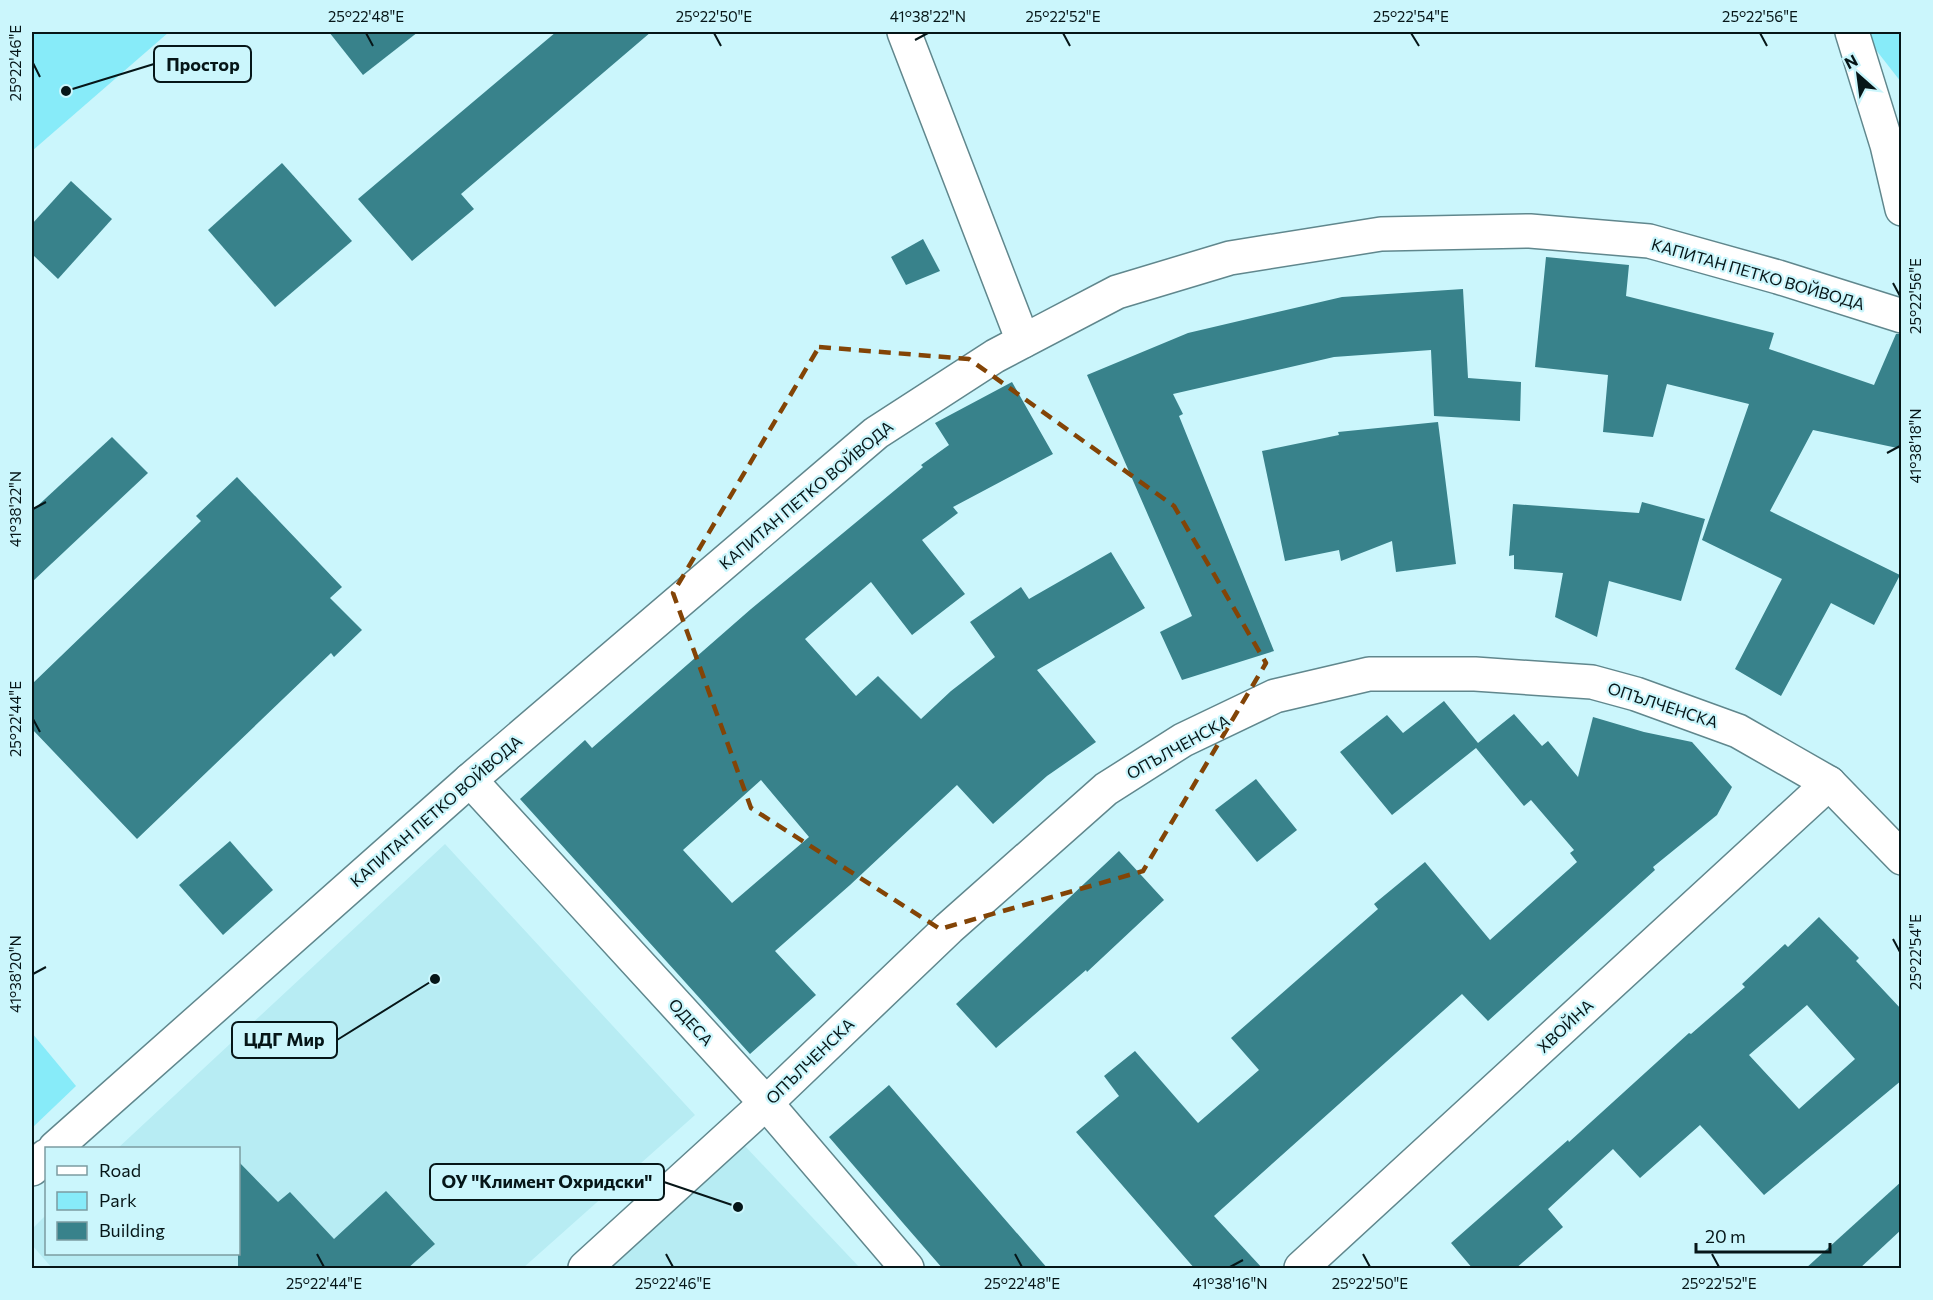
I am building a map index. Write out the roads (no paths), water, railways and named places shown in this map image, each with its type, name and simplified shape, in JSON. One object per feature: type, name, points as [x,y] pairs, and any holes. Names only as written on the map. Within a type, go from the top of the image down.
[{"type":"street","points":[[904,32],[1023,341]]},
{"type":"street","points":[[1852,32],[1887,145],[1902,209]]},
{"type":"street","name":"КАПИТАН ПЕТКО ВОЙВОДА","points":[[57,1147],[470,780],[876,433],[995,356],[1117,292],[1230,258],[1381,234],[1530,231],[1649,241],[1902,316]]},
{"type":"street","name":"ОПЪЛЧЕНСКА","points":[[585,1269],[766,1103],[949,927],[1106,789],[1183,740],[1275,696],[1369,674],[1475,674],[1592,682],[1636,694],[1738,730],[1829,783],[1902,858]]},
{"type":"street","name":"ОДЕСА","points":[[470,780],[766,1103],[907,1269]]},
{"type":"street","name":"ХВОЙНА","points":[[1301,1269],[1829,783]]},
{"type":"street","points":[[32,1169],[45,1157]]},
{"type":"place","name":"Простор","points":[[66,91]]},
{"type":"place","name":"ЦДГ Мир","points":[[435,979]]},
{"type":"place","name":"ОУ \"Климент Охридски\"","points":[[738,1207]]}]
